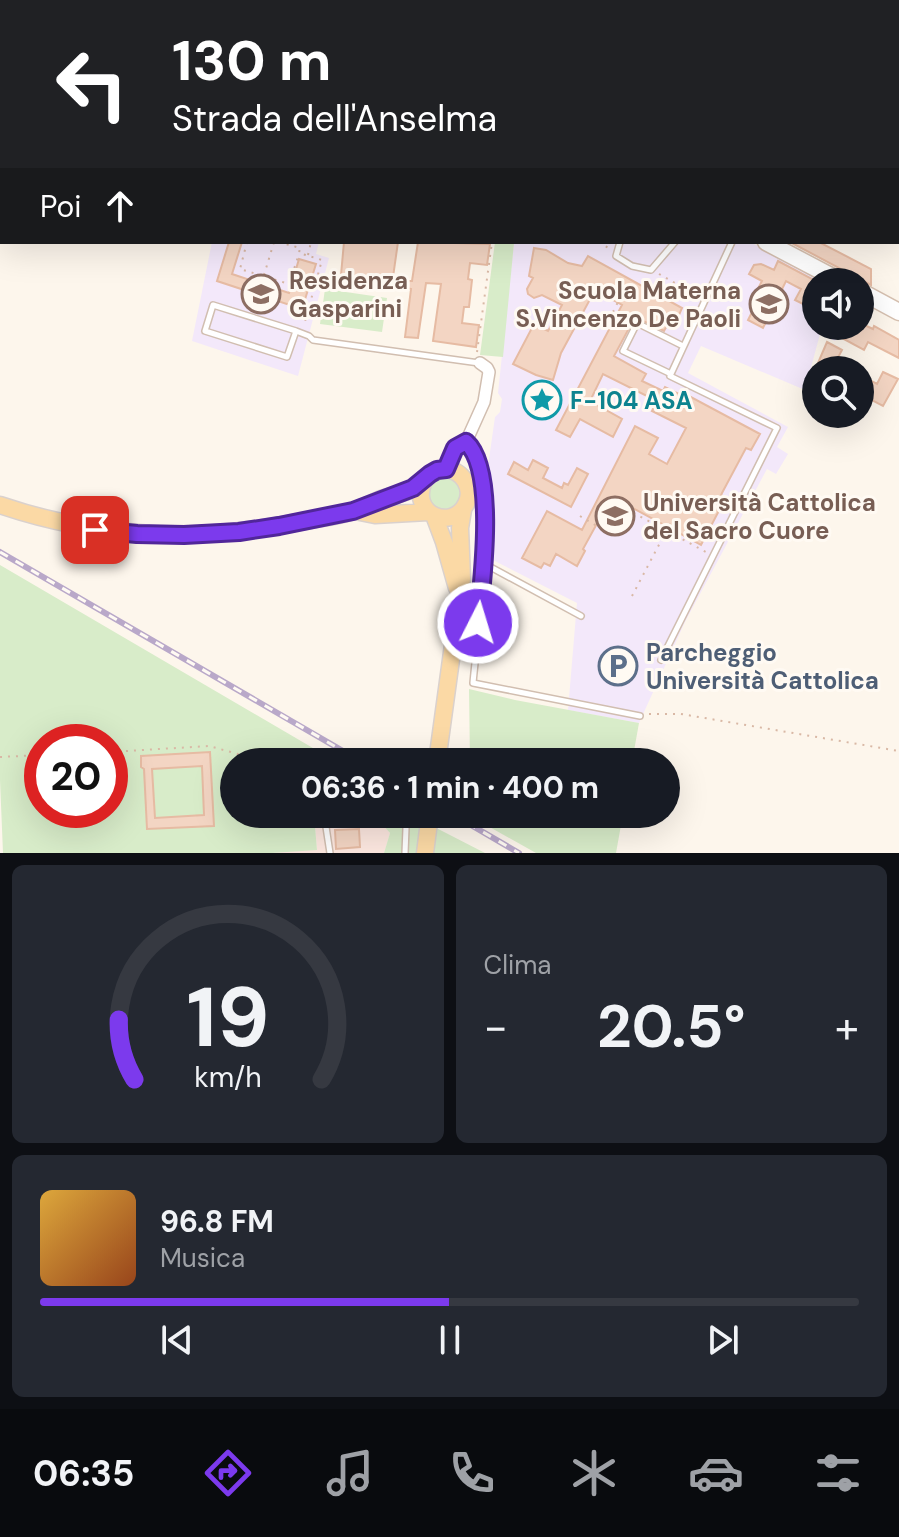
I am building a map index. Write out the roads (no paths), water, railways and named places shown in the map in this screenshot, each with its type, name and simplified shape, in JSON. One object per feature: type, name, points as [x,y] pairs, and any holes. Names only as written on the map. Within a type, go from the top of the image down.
[{"type":"main road","points":[[770,244],[815,268]]},
{"type":"main road","points":[[874,299],[899,312]]},
{"type":"main road","points":[[439,748],[462,579],[460,528],[469,498],[467,484],[461,476],[446,469],[437,470],[424,481],[421,498],[432,515],[459,593]]},
{"type":"main road","points":[[0,505],[95,530],[160,535],[239,532],[353,511],[405,492],[424,481]]},
{"type":"main road","points":[[353,511],[445,518],[463,510]]},
{"type":"main road","points":[[425,853],[428,828]]},
{"type":"street","points":[[446,469],[455,448],[466,442],[484,402],[489,372],[478,363]]},
{"type":"lane","points":[[619,244],[616,256],[632,266],[651,270],[673,244]]},
{"type":"lane","points":[[670,375],[731,244]]},
{"type":"lane","points":[[299,332],[287,357],[205,331],[213,305],[299,332],[313,340],[478,363]]},
{"type":"lane","points":[[661,660],[777,428],[623,351],[637,323],[683,346]]},
{"type":"lane","points":[[466,442],[475,453],[483,487],[485,539],[473,683],[640,716]]},
{"type":"lane","points":[[483,563],[581,616]]},
{"type":"lane","points":[[326,828],[330,853]]},
{"type":"lane","points":[[405,853],[406,828]]},
{"type":"railway","points":[[0,552],[338,748]]},
{"type":"railway","points":[[476,828],[519,853]]},
{"type":"place","name":"Residenza Gasparini","points":[[261,294]]},
{"type":"place","name":"Scuola Materna S.Vincenzo De Paoli","points":[[769,304]]},
{"type":"place","name":"F-104 ASA","points":[[542,400]]},
{"type":"place","name":"Università Cattolica del Sacro Cuore","points":[[615,516]]},
{"type":"place","name":"Parcheggio Università Cattolica","points":[[618,666]]}]
